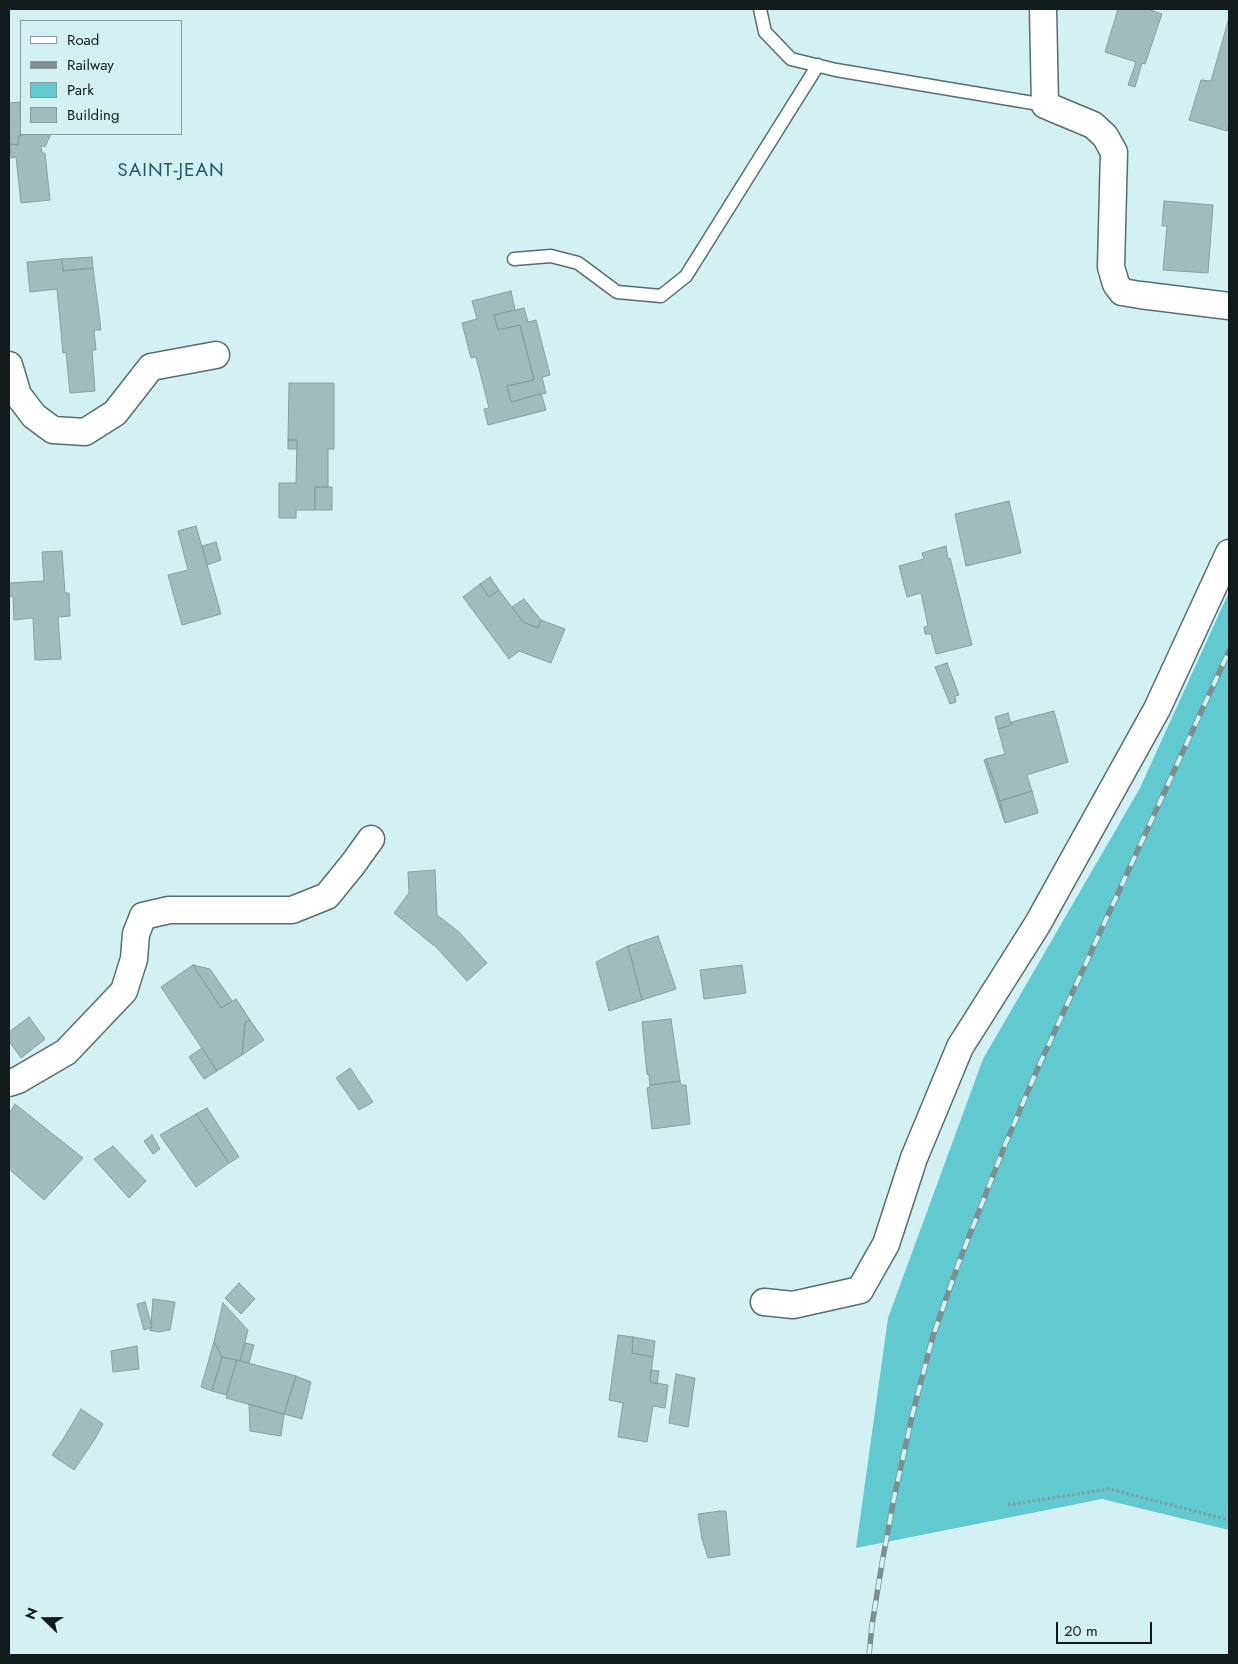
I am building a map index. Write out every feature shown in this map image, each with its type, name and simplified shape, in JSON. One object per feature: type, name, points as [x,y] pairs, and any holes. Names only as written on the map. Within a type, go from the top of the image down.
[{"type":"street","points":[[1043,9],[1045,105],[1093,125],[1105,136],[1114,152],[1111,267],[1116,284],[1122,292],[1229,306]]},
{"type":"street","points":[[9,365],[18,394],[34,416],[53,430],[85,432],[115,413],[151,367],[216,355]]},
{"type":"street","points":[[764,1302],[793,1304],[860,1290],[886,1244],[914,1158],[960,1047],[1037,925],[1157,709],[1229,553]]},
{"type":"street","points":[[9,1083],[18,1080],[66,1052],[124,991],[134,959],[136,934],[143,916],[169,910],[292,910],[327,896],[354,864],[371,839]]},
{"type":"lane","points":[[760,9],[765,32],[791,58],[836,70],[1045,105]]},
{"type":"lane","points":[[514,259],[551,256],[578,263],[617,292],[661,296],[686,276],[818,65]]},
{"type":"path","points":[[1008,1505],[1109,1489],[1229,1520]]},
{"type":"green space","points":[[1229,592],[1229,1530],[1102,1499],[856,1548],[888,1318],[983,1059],[1140,788]]},
{"type":"building","points":[[1118,9],[1147,9],[1162,14],[1145,64],[1142,63],[1135,87],[1128,85],[1136,62],[1105,52]]},
{"type":"building","points":[[1229,18],[1229,124],[1227,131],[1189,120],[1201,80],[1211,81]]},
{"type":"building","points":[[20,102],[20,135],[22,136],[19,135],[18,145],[10,144],[9,103]]},
{"type":"building","points":[[19,135],[51,135],[45,147],[41,145],[42,153],[45,153],[50,200],[21,203],[16,157],[11,158],[10,144],[18,145]]},
{"type":"building","points":[[1164,201],[1213,205],[1208,273],[1163,270],[1167,226],[1162,226]]},
{"type":"building","points":[[92,257],[93,268],[63,271],[62,259]]},
{"type":"building","points":[[62,259],[63,271],[93,268],[101,330],[94,330],[96,350],[92,350],[95,391],[70,393],[66,352],[63,353],[57,289],[30,292],[27,262]]},
{"type":"building","points":[[511,291],[515,310],[494,315],[498,330],[520,325],[534,380],[507,386],[511,402],[541,393],[546,410],[488,425],[484,409],[489,408],[476,357],[471,358],[462,323],[477,319],[472,301]]},
{"type":"building","points":[[524,308],[528,322],[536,320],[550,375],[542,377],[546,393],[511,402],[507,386],[534,380],[520,325],[498,330],[494,315]]},
{"type":"building","points":[[289,383],[334,383],[334,449],[328,449],[328,487],[315,487],[315,510],[296,510],[296,518],[279,518],[279,483],[296,483],[297,440],[288,440]]},
{"type":"building","points":[[288,440],[297,440],[297,449],[288,449]]},
{"type":"building","points":[[315,487],[332,487],[332,510],[315,510]]},
{"type":"building","points":[[1009,501],[1021,553],[966,566],[955,514]]},
{"type":"building","points":[[196,526],[221,614],[182,625],[168,575],[188,570],[178,531]]},
{"type":"building","points":[[216,542],[221,560],[207,565],[202,546]]},
{"type":"building","points":[[946,546],[972,645],[936,654],[931,634],[925,634],[924,627],[928,626],[921,593],[907,597],[899,566],[924,559],[922,553]]},
{"type":"building","points":[[62,551],[65,593],[69,593],[70,616],[58,617],[61,659],[35,660],[33,618],[14,620],[13,596],[9,597],[9,583],[44,581],[42,552]]},
{"type":"building","points":[[490,577],[499,590],[489,597],[480,584]]},
{"type":"building","points":[[480,584],[489,597],[499,590],[523,622],[538,628],[541,620],[565,629],[551,663],[519,651],[509,659],[463,597]]},
{"type":"building","points":[[524,599],[541,620],[538,628],[523,622],[512,607]]},
{"type":"building","points":[[947,663],[959,695],[955,696],[956,702],[950,704],[935,667]]},
{"type":"building","points":[[1054,711],[1068,762],[1027,775],[1032,791],[1000,801],[986,759],[1005,754],[998,729],[1011,725],[1011,722]]},
{"type":"building","points":[[1008,713],[1011,725],[998,729],[995,717]]},
{"type":"building","points":[[986,759],[995,783],[1005,823],[984,760]]},
{"type":"building","points":[[1032,791],[1038,813],[1005,823],[1000,801]]},
{"type":"building","points":[[435,870],[437,915],[459,932],[487,963],[467,981],[437,948],[394,913],[409,893],[408,872]]},
{"type":"building","points":[[658,936],[676,989],[642,1000],[628,946]]},
{"type":"building","points":[[628,946],[642,1000],[609,1011],[596,962]]},
{"type":"building","points":[[193,965],[221,1008],[236,999],[250,1020],[245,1023],[242,1055],[217,1071],[161,987]]},
{"type":"building","points":[[193,965],[210,969],[232,1001],[221,1008]]},
{"type":"building","points":[[742,965],[746,993],[704,999],[700,970]]},
{"type":"building","points":[[29,1017],[45,1039],[21,1058],[9,1041],[9,1032]]},
{"type":"building","points":[[671,1019],[680,1081],[650,1085],[649,1075],[647,1074],[642,1022]]},
{"type":"building","points":[[250,1020],[264,1040],[242,1055],[245,1023]]},
{"type":"building","points":[[202,1048],[217,1071],[204,1079],[189,1057]]},
{"type":"building","points":[[350,1068],[373,1102],[359,1110],[336,1078]]},
{"type":"building","points":[[680,1081],[681,1085],[686,1085],[690,1124],[652,1129],[647,1088],[650,1085]]},
{"type":"building","points":[[15,1104],[83,1158],[44,1200],[9,1169],[9,1114]]},
{"type":"building","points":[[207,1108],[239,1157],[229,1163],[196,1114]]},
{"type":"building","points":[[196,1114],[229,1163],[196,1187],[160,1135]]},
{"type":"building","points":[[152,1135],[160,1149],[153,1154],[144,1141]]},
{"type":"building","points":[[113,1146],[146,1181],[129,1198],[94,1159]]},
{"type":"building","points":[[239,1283],[255,1299],[241,1314],[225,1298]]},
{"type":"building","points":[[153,1299],[175,1302],[170,1330],[158,1332],[149,1330],[152,1327]]},
{"type":"building","points":[[145,1302],[152,1327],[144,1330],[137,1304]]},
{"type":"building","points":[[223,1303],[248,1330],[240,1361],[222,1357],[214,1342]]},
{"type":"building","points":[[618,1335],[633,1337],[632,1353],[653,1357],[650,1382],[668,1385],[665,1408],[653,1406],[647,1442],[618,1437],[623,1403],[609,1400]]},
{"type":"building","points":[[633,1337],[655,1341],[653,1357],[632,1353]]},
{"type":"building","points":[[214,1342],[222,1357],[212,1391],[201,1387]]},
{"type":"building","points":[[245,1343],[254,1345],[249,1363],[240,1361]]},
{"type":"building","points":[[137,1346],[139,1369],[113,1372],[111,1351]]},
{"type":"building","points":[[222,1357],[237,1360],[226,1395],[212,1391]]},
{"type":"building","points":[[237,1360],[296,1376],[284,1414],[226,1398]]},
{"type":"building","points":[[651,1370],[659,1371],[657,1384],[650,1382]]},
{"type":"building","points":[[676,1374],[695,1378],[688,1427],[669,1423]]},
{"type":"building","points":[[296,1376],[311,1382],[302,1419],[284,1414]]},
{"type":"building","points":[[249,1404],[284,1414],[281,1436],[250,1431]]},
{"type":"building","points":[[81,1409],[103,1424],[74,1470],[52,1455]]},
{"type":"building","points":[[726,1511],[730,1555],[708,1558],[702,1539],[698,1514]]},
{"type":"railway","points":[[869,1655],[882,1563],[913,1412],[933,1336],[959,1262],[1037,1070],[1229,651]]},
{"type":"district","name":"SAINT-JEAN","points":[[171,171]]}]
